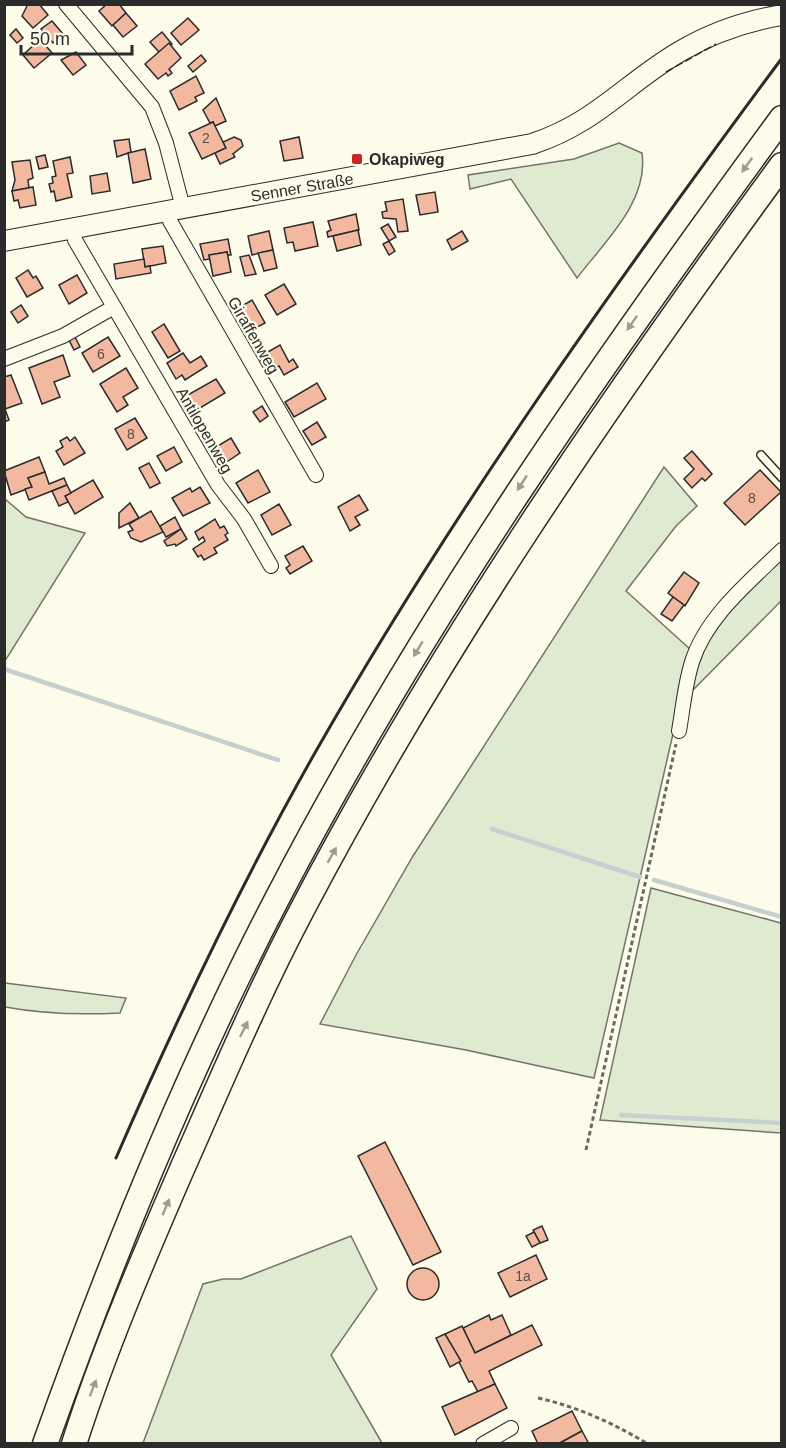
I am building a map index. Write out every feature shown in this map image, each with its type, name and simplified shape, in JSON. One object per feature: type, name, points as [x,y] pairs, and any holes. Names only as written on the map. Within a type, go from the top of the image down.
[{"type":"highway","points":[[45,1443],[107,1274],[213,1027],[279,895],[342,778],[441,611],[523,481],[645,304],[782,118]]},
{"type":"highway","points":[[74,1443],[132,1286],[239,1038],[302,909],[364,797],[467,625],[605,411],[782,165]]},
{"type":"street","points":[[66,4],[152,107],[166,143],[176,210]]},
{"type":"street","name":"Senner Straße","points":[[4,241],[512,148],[548,139],[593,115],[666,61],[704,39],[758,19],[782,15]]},
{"type":"street","name":"Giraffenweg","points":[[176,210],[170,221],[315,474]]},
{"type":"street","name":"Antilopenweg","points":[[73,228],[75,240],[114,308],[218,485],[244,519],[271,566]]},
{"type":"street","points":[[4,358],[63,336],[114,308]]},
{"type":"street","points":[[679,731],[692,662],[700,644],[712,623],[782,550]]},
{"type":"street","points":[[483,1443],[511,1428]]},
{"type":"lane","points":[[761,456],[782,478]]},
{"type":"path","points":[[586,1150],[655,848],[679,731]]},
{"type":"path","points":[[538,1398],[566,1404],[616,1425],[648,1443]]},
{"type":"green space","points":[[619,143],[642,153],[639,188],[632,205],[611,236],[577,278],[511,179],[470,189],[468,175],[574,159]]},
{"type":"green space","points":[[664,467],[697,506],[676,526],[626,591],[692,651],[594,1078],[466,1050],[320,1024],[356,955],[413,856]]},
{"type":"green space","points":[[5,499],[26,517],[85,533],[5,661]]},
{"type":"green space","points":[[781,558],[781,601],[692,691],[697,662],[716,624]]},
{"type":"green space","points":[[651,888],[781,923],[781,1133],[600,1120]]},
{"type":"green space","points":[[4,983],[126,998],[120,1013],[76,1014],[33,1011],[5,1007]]},
{"type":"green space","points":[[351,1236],[377,1289],[331,1355],[382,1443],[143,1443],[203,1284],[223,1279],[241,1279]]},
{"type":"building","points":[[28,4],[39,4],[48,15],[33,28],[22,16]]},
{"type":"building","points":[[107,4],[119,4],[126,13],[112,26],[99,11]]},
{"type":"building","points":[[126,13],[137,26],[123,37],[113,25]]},
{"type":"building","points":[[188,18],[199,30],[181,45],[171,33]]},
{"type":"building","points":[[52,21],[63,34],[53,43],[41,29]]},
{"type":"building","points":[[16,29],[23,38],[17,43],[10,35]]},
{"type":"building","points":[[162,32],[172,44],[159,52],[150,42]]},
{"type":"building","points":[[40,39],[52,53],[34,68],[23,55]]},
{"type":"building","points":[[169,43],[181,58],[169,69],[172,73],[168,76],[166,73],[158,79],[145,64]]},
{"type":"building","points":[[76,52],[86,65],[73,75],[61,60]]},
{"type":"building","points":[[201,55],[206,61],[193,72],[188,66]]},
{"type":"building","points":[[196,76],[204,93],[195,97],[197,101],[179,110],[170,91]]},
{"type":"building","points":[[216,98],[226,121],[215,126],[213,122],[210,123],[203,110]]},
{"type":"building","points":[[213,122],[226,148],[202,159],[189,133]]},
{"type":"building","points":[[234,137],[241,140],[243,146],[233,154],[235,157],[220,164],[215,153],[226,148],[223,142]]},
{"type":"building","points":[[299,137],[303,158],[284,161],[280,141]]},
{"type":"building","points":[[129,139],[131,152],[117,157],[114,141]]},
{"type":"building","points":[[145,149],[151,179],[133,183],[128,153]]},
{"type":"building","points":[[45,155],[48,167],[39,169],[36,157]]},
{"type":"building","points":[[70,157],[73,173],[67,174],[72,197],[56,201],[54,191],[51,192],[49,184],[53,183],[52,177],[56,176],[53,161]]},
{"type":"building","points":[[30,160],[33,178],[28,180],[29,188],[12,191],[15,180],[12,162]]},
{"type":"building","points":[[107,173],[110,191],[92,194],[90,176]]},
{"type":"building","points":[[33,187],[36,205],[20,208],[18,200],[14,201],[12,191]]},
{"type":"building","points":[[435,192],[438,212],[420,215],[416,195]]},
{"type":"building","points":[[403,199],[408,231],[398,232],[396,219],[383,218],[382,212],[387,211],[385,202]]},
{"type":"building","points":[[356,214],[359,230],[328,237],[327,232],[331,230],[328,221]]},
{"type":"building","points":[[313,222],[318,246],[295,251],[293,242],[287,243],[284,228]]},
{"type":"building","points":[[388,224],[396,237],[389,241],[381,228]]},
{"type":"building","points":[[358,230],[361,245],[337,251],[333,236]]},
{"type":"building","points":[[269,231],[273,250],[252,255],[248,236]]},
{"type":"building","points":[[462,231],[468,241],[452,250],[447,240]]},
{"type":"building","points":[[228,239],[231,255],[227,255],[227,252],[209,255],[210,259],[204,260],[200,244]]},
{"type":"building","points":[[389,241],[395,251],[389,255],[383,244]]},
{"type":"building","points":[[163,246],[166,263],[145,267],[142,249]]},
{"type":"building","points":[[273,250],[277,268],[264,271],[258,253]]},
{"type":"building","points":[[227,252],[231,272],[213,276],[209,255]]},
{"type":"building","points":[[249,255],[256,274],[245,276],[240,257]]},
{"type":"building","points":[[144,259],[145,267],[150,266],[151,273],[116,279],[114,264]]},
{"type":"building","points":[[28,270],[33,278],[36,276],[43,288],[27,297],[16,278]]},
{"type":"building","points":[[77,275],[87,293],[69,304],[59,285]]},
{"type":"building","points":[[284,284],[296,304],[277,315],[265,295]]},
{"type":"building","points":[[252,300],[265,323],[248,332],[235,310]]},
{"type":"building","points":[[21,305],[28,316],[18,323],[11,312]]},
{"type":"building","points":[[164,324],[180,351],[168,358],[152,332]]},
{"type":"building","points":[[75,337],[80,347],[74,350],[69,340]]},
{"type":"building","points":[[108,337],[120,356],[93,372],[82,353]]},
{"type":"building","points":[[280,345],[289,362],[293,359],[298,367],[284,375],[279,366],[268,373],[259,357]]},
{"type":"building","points":[[183,353],[190,363],[201,356],[207,366],[185,380],[182,375],[176,379],[167,363]]},
{"type":"building","points":[[63,355],[70,376],[54,382],[60,397],[42,404],[29,368]]},
{"type":"building","points":[[126,368],[138,388],[123,397],[128,405],[117,412],[100,384]]},
{"type":"building","points":[[11,375],[22,403],[5,409],[9,420],[4,422],[4,377]]},
{"type":"building","points":[[216,379],[225,393],[195,411],[186,396]]},
{"type":"building","points":[[317,383],[326,399],[294,417],[285,402]]},
{"type":"building","points":[[262,406],[268,416],[260,422],[253,412]]},
{"type":"building","points":[[135,418],[147,438],[127,450],[115,429]]},
{"type":"building","points":[[317,422],[326,437],[312,445],[303,431]]},
{"type":"building","points":[[67,437],[70,441],[75,437],[85,453],[64,465],[56,451],[63,447],[60,441]]},
{"type":"building","points":[[231,438],[240,453],[225,463],[216,447]]},
{"type":"building","points":[[174,447],[182,462],[166,471],[157,456]]},
{"type":"building","points":[[692,451],[712,474],[705,481],[702,478],[692,488],[684,479],[694,469],[684,458]]},
{"type":"building","points":[[39,457],[45,472],[28,478],[32,487],[11,495],[4,471]]},
{"type":"building","points":[[149,463],[160,483],[150,488],[139,468]]},
{"type":"building","points":[[258,470],[270,492],[248,503],[236,483]]},
{"type":"building","points":[[760,470],[781,492],[745,525],[724,503]]},
{"type":"building","points":[[45,472],[49,484],[64,478],[67,485],[29,500],[25,489],[32,487],[28,478]]},
{"type":"building","points":[[93,480],[103,497],[75,514],[65,496]]},
{"type":"building","points":[[67,485],[71,493],[65,496],[68,502],[59,506],[52,491]]},
{"type":"building","points":[[200,487],[210,503],[183,516],[172,498],[190,488],[192,492]]},
{"type":"building","points":[[359,495],[368,510],[355,517],[360,525],[350,531],[338,507]]},
{"type":"building","points":[[130,503],[139,518],[119,528],[119,513]]},
{"type":"building","points":[[279,504],[291,525],[272,535],[261,515]]},
{"type":"building","points":[[151,511],[163,532],[141,542],[131,538],[128,532],[133,530],[129,524]]},
{"type":"building","points":[[175,517],[181,529],[166,537],[160,526]]},
{"type":"building","points":[[215,519],[220,528],[224,526],[228,533],[225,535],[228,540],[214,548],[217,553],[204,560],[201,555],[198,557],[193,549],[205,541],[203,537],[199,540],[195,532]]},
{"type":"building","points":[[181,529],[187,539],[176,546],[175,544],[167,546],[164,541]]},
{"type":"building","points":[[303,546],[312,561],[290,574],[286,568],[290,565],[285,556]]},
{"type":"building","points":[[684,572],[699,583],[685,606],[668,593]]},
{"type":"building","points":[[673,597],[684,605],[672,621],[661,614]]},
{"type":"building","points":[[385,1142],[441,1252],[413,1265],[358,1156]]},
{"type":"building","points":[[542,1226],[548,1240],[540,1243],[533,1230]]},
{"type":"building","points":[[534,1232],[540,1243],[532,1247],[526,1236]]},
{"type":"building","points":[[536,1255],[547,1279],[510,1297],[498,1273]]},
{"type":"building","points":[[423,1268],[434,1273],[439,1284],[434,1295],[423,1300],[412,1295],[407,1284],[412,1273]]},
{"type":"building","points":[[489,1315],[491,1320],[502,1315],[511,1335],[475,1353],[463,1328]]},
{"type":"building","points":[[532,1325],[542,1345],[489,1371],[495,1384],[478,1392],[472,1381],[469,1382],[445,1334],[462,1326],[475,1353]]},
{"type":"building","points":[[445,1334],[461,1361],[450,1367],[436,1338]]},
{"type":"building","points":[[495,1384],[507,1408],[455,1435],[442,1407]]},
{"type":"building","points":[[572,1411],[582,1431],[558,1444],[538,1444],[532,1431]]},
{"type":"building","points":[[582,1431],[589,1444],[558,1444]]},
{"type":"waterway","points":[[4,669],[278,760]]},
{"type":"waterway","points":[[492,829],[640,877]]},
{"type":"waterway","points":[[654,880],[782,917]]},
{"type":"waterway","points":[[621,1115],[782,1123]]},
{"type":"fence","points":[[666,72],[716,44]]},
{"type":"wall","points":[[116,1158],[186,1003],[236,901],[288,801],[369,661],[480,484],[598,312],[782,58]]},
{"type":"place","name":"Okapiweg","points":[[357,159]]}]
